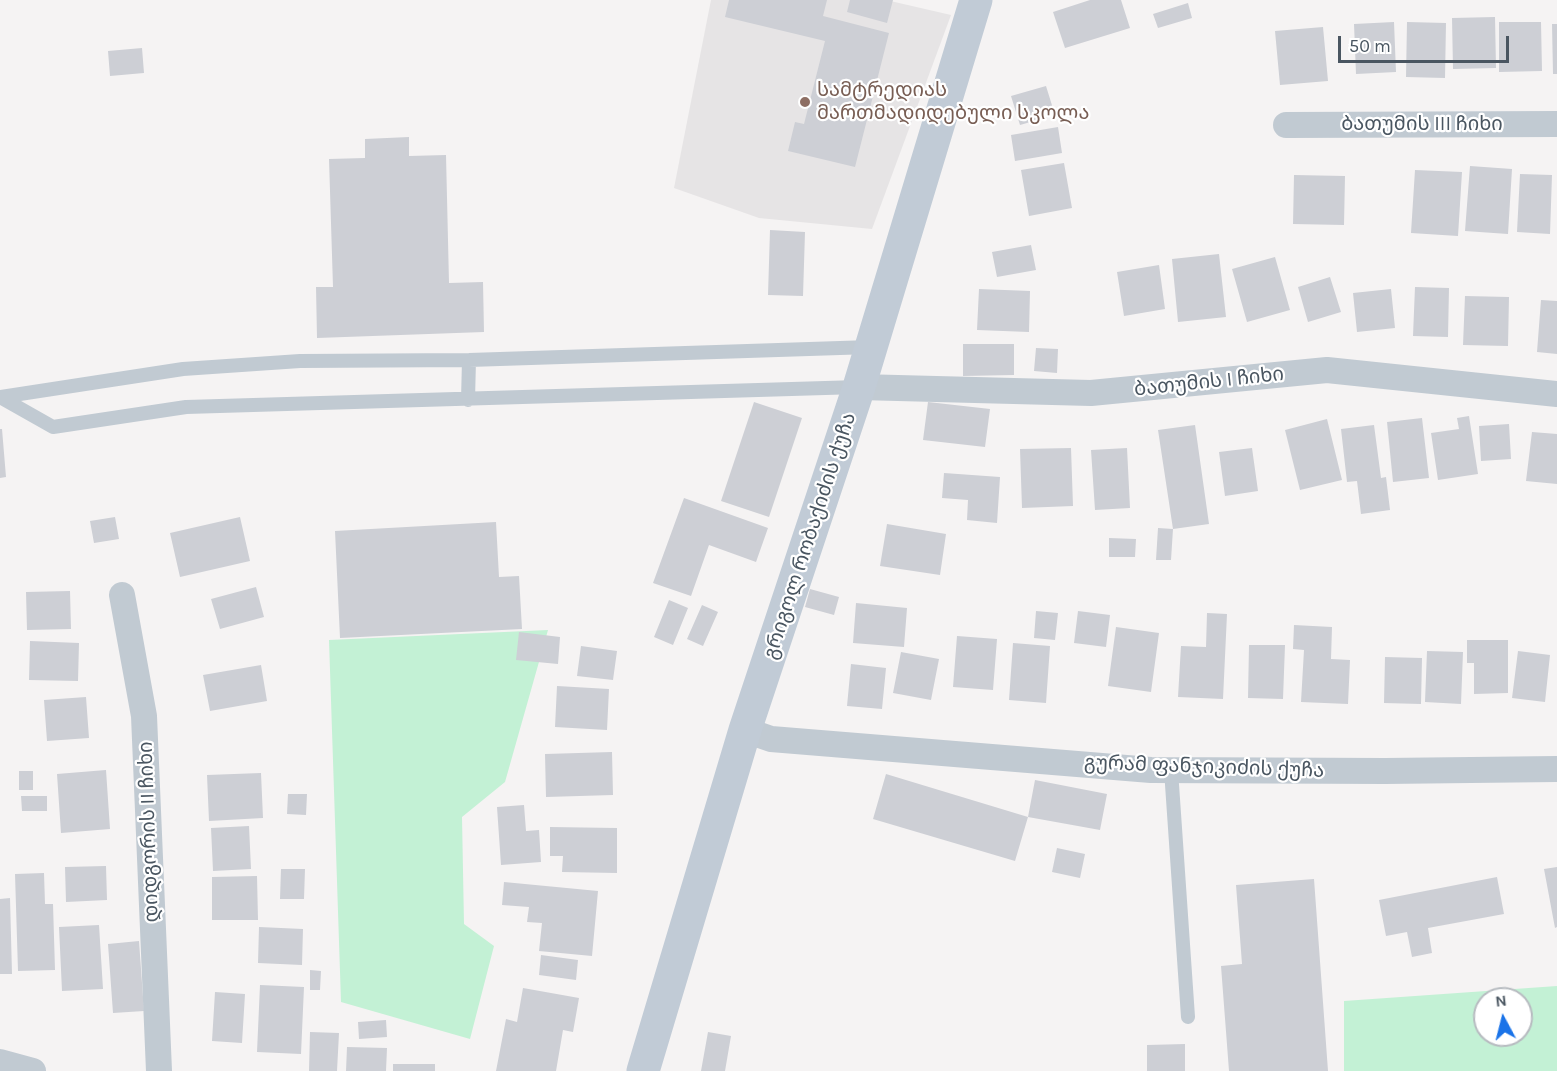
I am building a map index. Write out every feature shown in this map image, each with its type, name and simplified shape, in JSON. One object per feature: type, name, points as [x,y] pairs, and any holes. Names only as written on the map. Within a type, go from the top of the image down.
[{"type":"street","name":"გრიგოლ რობაქიძის ქუჩა","points":[[643,1071],[745,730],[860,387],[976,0]]},
{"type":"street","name":"ბათუმის III ჩიხი","points":[[1286,125],[1557,124]]},
{"type":"street","name":"ბათუმის I ჩიხი","points":[[860,387],[1091,393],[1327,370],[1557,394]]},
{"type":"street","name":"დიდგორის II ჩიხი","points":[[122,595],[144,716],[159,1071]]},
{"type":"street","name":"გურამ ფანჯიკიძის ქუჩა","points":[[745,730],[771,739],[1127,768],[1385,771],[1557,769]]},
{"type":"street","points":[[0,1062],[33,1071]]},
{"type":"lane","points":[[860,387],[186,407],[53,427],[0,397],[183,369],[300,361],[469,360],[871,347]]},
{"type":"lane","points":[[468,400],[469,360]]},
{"type":"lane","points":[[1172,770],[1188,1017]]},
{"type":"shaded area","name":"სამტრედიას მართმადიდებული სკოლა","points":[[711,0],[886,0],[951,15],[872,229],[759,218],[674,188]]},
{"type":"green space","points":[[548,630],[505,782],[462,817],[464,924],[494,946],[470,1039],[341,1002],[329,640]]},
{"type":"green space","points":[[1557,986],[1557,1071],[1344,1071],[1344,1001],[1473,992],[1473,1047],[1533,1047],[1533,988]]},
{"type":"building","points":[[729,0],[827,0],[823,16],[889,33],[855,167],[788,151],[795,122],[804,124],[825,41],[725,17]]},
{"type":"building","points":[[850,0],[893,0],[887,23],[847,12]]},
{"type":"building","points":[[1090,0],[1121,0],[1130,28],[1065,48],[1053,12]]},
{"type":"building","points":[[1188,3],[1192,18],[1158,28],[1153,14]]},
{"type":"building","points":[[1495,17],[1496,68],[1453,69],[1452,18]]},
{"type":"building","points":[[1394,22],[1396,72],[1356,74],[1354,24]]},
{"type":"building","points":[[1407,22],[1446,23],[1445,78],[1406,77]]},
{"type":"building","points":[[1499,22],[1541,22],[1542,71],[1499,72]]},
{"type":"building","points":[[1552,24],[1557,24],[1557,74],[1553,74]]},
{"type":"building","points":[[1323,27],[1328,81],[1280,85],[1275,31]]},
{"type":"building","points":[[142,48],[144,73],[110,76],[108,51]]},
{"type":"building","points":[[1046,86],[1055,115],[1020,125],[1011,96]]},
{"type":"building","points":[[1058,127],[1062,153],[1015,161],[1011,135]]},
{"type":"building","points":[[409,137],[409,156],[446,155],[449,283],[483,282],[484,332],[317,338],[316,287],[333,287],[329,159],[365,158],[365,139]]},
{"type":"building","points":[[1064,163],[1072,208],[1029,216],[1021,170]]},
{"type":"building","points":[[1470,166],[1512,169],[1508,234],[1465,231]]},
{"type":"building","points":[[1415,170],[1462,172],[1458,236],[1411,233]]},
{"type":"building","points":[[1520,174],[1552,175],[1550,234],[1517,232]]},
{"type":"building","points":[[1294,175],[1345,176],[1344,225],[1293,224]]},
{"type":"building","points":[[770,230],[805,232],[803,296],[768,295]]},
{"type":"building","points":[[1031,245],[1036,270],[997,277],[992,252]]},
{"type":"building","points":[[1219,254],[1226,317],[1178,322],[1172,259]]},
{"type":"building","points":[[1275,257],[1290,310],[1247,322],[1232,269]]},
{"type":"building","points":[[1159,265],[1165,309],[1124,316],[1117,272]]},
{"type":"building","points":[[1330,277],[1341,312],[1308,322],[1298,287]]},
{"type":"building","points":[[1415,287],[1449,288],[1448,337],[1413,336]]},
{"type":"building","points":[[979,289],[1030,291],[1029,332],[977,330]]},
{"type":"building","points":[[1391,289],[1395,328],[1357,332],[1353,293]]},
{"type":"building","points":[[1465,296],[1509,297],[1508,346],[1463,345]]},
{"type":"building","points":[[1541,300],[1557,301],[1557,354],[1537,352]]},
{"type":"building","points":[[963,344],[1014,344],[1014,375],[963,376]]},
{"type":"building","points":[[1036,348],[1058,349],[1057,373],[1034,371]]},
{"type":"building","points":[[754,402],[802,418],[769,517],[721,501]]},
{"type":"building","points":[[928,402],[990,409],[985,447],[923,440]]},
{"type":"building","points":[[1469,416],[1478,474],[1438,480],[1431,433],[1459,429],[1457,418]]},
{"type":"building","points":[[1422,418],[1429,478],[1393,482],[1387,422]]},
{"type":"building","points":[[1327,419],[1342,480],[1300,490],[1285,430]]},
{"type":"building","points":[[1509,424],[1511,459],[1481,461],[1479,426]]},
{"type":"building","points":[[1195,425],[1209,524],[1173,529],[1158,430]]},
{"type":"building","points":[[1374,425],[1381,478],[1386,477],[1390,510],[1361,514],[1357,481],[1347,482],[1341,429]]},
{"type":"building","points":[[0,429],[2,429],[6,477],[0,478]]},
{"type":"building","points":[[1532,432],[1557,434],[1557,484],[1526,481]]},
{"type":"building","points":[[1071,448],[1073,506],[1022,508],[1020,449]]},
{"type":"building","points":[[1127,448],[1130,508],[1095,510],[1091,450]]},
{"type":"building","points":[[1252,448],[1258,491],[1225,496],[1219,452]]},
{"type":"building","points":[[944,473],[1000,477],[997,523],[967,520],[968,500],[942,498]]},
{"type":"building","points":[[684,498],[768,528],[756,562],[709,545],[691,596],[653,583]]},
{"type":"building","points":[[115,517],[119,539],[94,543],[90,521]]},
{"type":"building","points":[[240,517],[250,561],[180,577],[170,533]]},
{"type":"building","points":[[496,522],[499,577],[519,576],[522,629],[340,638],[335,531]]},
{"type":"building","points":[[887,524],[946,534],[940,575],[880,566]]},
{"type":"building","points":[[1158,528],[1173,529],[1171,560],[1156,560]]},
{"type":"building","points":[[1109,538],[1136,539],[1135,557],[1109,557]]},
{"type":"building","points":[[256,587],[264,617],[220,629],[211,599]]},
{"type":"building","points":[[810,589],[839,597],[834,615],[805,607]]},
{"type":"building","points":[[70,591],[71,629],[27,630],[26,592]]},
{"type":"building","points":[[669,600],[688,608],[673,645],[654,637]]},
{"type":"building","points":[[856,603],[907,608],[904,647],[853,643]]},
{"type":"building","points":[[702,605],[718,612],[703,646],[687,639]]},
{"type":"building","points":[[1036,611],[1058,613],[1055,640],[1034,638]]},
{"type":"building","points":[[1078,611],[1110,615],[1106,647],[1074,643]]},
{"type":"building","points":[[1207,613],[1227,614],[1223,699],[1178,697],[1181,646],[1206,647]]},
{"type":"building","points":[[1294,625],[1332,627],[1331,659],[1350,660],[1348,704],[1301,702],[1304,650],[1293,649]]},
{"type":"building","points":[[1116,627],[1159,633],[1151,692],[1108,686]]},
{"type":"building","points":[[519,632],[560,637],[558,664],[516,660]]},
{"type":"building","points":[[957,636],[997,639],[993,690],[953,687]]},
{"type":"building","points":[[1467,640],[1508,640],[1508,693],[1474,694],[1474,663],[1467,663]]},
{"type":"building","points":[[30,641],[79,643],[78,681],[29,680]]},
{"type":"building","points":[[1013,643],[1050,646],[1046,703],[1009,700]]},
{"type":"building","points":[[1249,645],[1285,645],[1283,699],[1248,698]]},
{"type":"building","points":[[581,646],[617,651],[613,680],[577,676]]},
{"type":"building","points":[[1427,651],[1463,652],[1461,704],[1425,702]]},
{"type":"building","points":[[1518,651],[1550,655],[1545,702],[1512,698]]},
{"type":"building","points":[[901,652],[939,659],[931,700],[893,693]]},
{"type":"building","points":[[1385,657],[1422,658],[1421,704],[1384,703]]},
{"type":"building","points":[[851,664],[886,668],[882,709],[847,706]]},
{"type":"building","points":[[261,665],[267,701],[210,711],[203,675]]},
{"type":"building","points":[[557,686],[609,689],[607,730],[555,727]]},
{"type":"building","points":[[86,697],[89,738],[47,741],[44,700]]},
{"type":"building","points":[[612,752],[613,795],[546,797],[545,754]]},
{"type":"building","points":[[106,770],[110,829],[61,833],[57,774]]},
{"type":"building","points":[[19,771],[33,771],[33,790],[19,790]]},
{"type":"building","points":[[261,773],[263,818],[209,821],[207,775]]},
{"type":"building","points":[[886,774],[1028,817],[1015,861],[873,819]]},
{"type":"building","points":[[1035,780],[1107,794],[1100,830],[1028,817]]},
{"type":"building","points":[[288,794],[307,794],[306,815],[287,814]]},
{"type":"building","points":[[21,796],[47,796],[47,811],[22,811]]},
{"type":"building","points":[[524,805],[526,831],[539,830],[541,862],[501,865],[497,807]]},
{"type":"building","points":[[249,826],[251,869],[213,871],[211,828]]},
{"type":"building","points":[[550,827],[617,828],[617,873],[562,872],[563,856],[550,856]]},
{"type":"building","points":[[1057,848],[1085,854],[1080,878],[1052,872]]},
{"type":"building","points":[[106,866],[107,900],[66,902],[65,867]]},
{"type":"building","points":[[1557,867],[1557,927],[1555,928],[1544,869]]},
{"type":"building","points":[[281,869],[305,869],[304,899],[280,899]]},
{"type":"building","points":[[44,873],[45,904],[53,904],[55,970],[18,971],[15,874]]},
{"type":"building","points":[[257,876],[258,920],[212,920],[212,877]]},
{"type":"building","points":[[1497,877],[1504,914],[1428,928],[1432,953],[1412,957],[1407,932],[1386,936],[1379,900]]},
{"type":"building","points":[[1314,879],[1328,1071],[1229,1071],[1221,966],[1242,964],[1236,885]]},
{"type":"building","points":[[504,882],[598,891],[592,956],[539,951],[542,923],[527,922],[529,907],[502,905]]},
{"type":"building","points":[[10,898],[12,974],[0,974],[0,899]]},
{"type":"building","points":[[99,925],[103,989],[62,991],[59,927]]},
{"type":"building","points":[[259,927],[303,929],[302,965],[258,963]]},
{"type":"building","points":[[139,941],[144,1011],[113,1013],[108,944]]},
{"type":"building","points":[[541,955],[578,960],[576,980],[539,975]]},
{"type":"building","points":[[310,970],[321,971],[320,990],[310,990]]},
{"type":"building","points":[[260,985],[304,987],[301,1054],[257,1052]]},
{"type":"building","points":[[523,988],[579,998],[573,1032],[563,1030],[556,1071],[496,1071],[506,1019],[517,1022]]},
{"type":"building","points":[[215,992],[245,994],[242,1043],[212,1041]]},
{"type":"building","points":[[386,1020],[387,1037],[359,1039],[358,1022]]},
{"type":"building","points":[[310,1032],[339,1033],[337,1071],[309,1071]]},
{"type":"building","points":[[708,1032],[731,1036],[725,1071],[701,1071]]},
{"type":"building","points":[[1185,1044],[1185,1071],[1147,1071],[1147,1045]]},
{"type":"building","points":[[347,1047],[387,1048],[386,1071],[346,1071]]},
{"type":"building","points":[[393,1064],[435,1064],[435,1071],[393,1071]]},
{"type":"place","name":"სამტრედიას მართმადიდებული სკოლა","points":[[805,102]]}]
